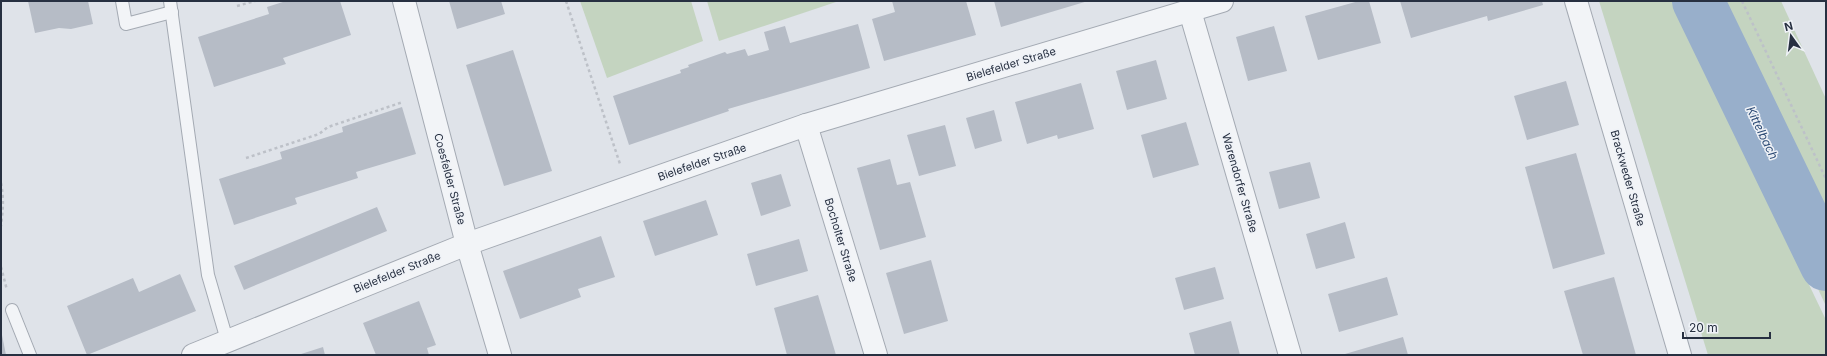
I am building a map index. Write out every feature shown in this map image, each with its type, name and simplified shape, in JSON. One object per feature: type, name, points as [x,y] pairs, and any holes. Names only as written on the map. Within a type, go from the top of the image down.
[{"type":"street","name":"Coesfelder Straße","points":[[404,1],[467,244],[500,355]]},
{"type":"street","name":"Bielefelder Straße","points":[[193,355],[467,244],[806,125],[1222,1]]},
{"type":"street","name":"Brackweder Straße","points":[[1576,1],[1680,355]]},
{"type":"street","name":"Warendorfer Straße","points":[[1190,10],[1290,355]]},
{"type":"street","name":"Bocholter Straße","points":[[806,125],[876,355]]},
{"type":"lane","points":[[122,1],[126,24],[171,7],[208,275],[227,340]]},
{"type":"lane","points":[[12,310],[30,355]]},
{"type":"path","points":[[237,6],[255,1]]},
{"type":"path","points":[[566,1],[628,188]]},
{"type":"path","points":[[1742,1],[1826,179]]},
{"type":"path","points":[[246,158],[319,134],[328,127],[428,94]]},
{"type":"path","points":[[1,183],[4,194],[4,207],[1,226]]},
{"type":"green space","points":[[580,1],[691,1],[703,41],[607,78]]},
{"type":"green space","points":[[707,1],[835,1],[836,2],[719,41]]},
{"type":"green space","points":[[1599,1],[1677,1],[1738,137],[1826,320],[1826,355],[1708,355]]},
{"type":"green space","points":[[1683,1],[1781,1],[1826,99],[1826,306]]},
{"type":"building","points":[[28,1],[88,1],[93,24],[71,29],[59,28],[35,33]]},
{"type":"building","points":[[286,1],[340,1],[351,35],[283,58],[286,64],[214,87],[198,37],[269,14],[267,7]]},
{"type":"building","points":[[449,1],[501,1],[505,14],[457,29]]},
{"type":"building","points":[[892,1],[966,1],[976,35],[884,61],[872,19],[895,12]]},
{"type":"building","points":[[994,1],[1088,1],[1001,27]]},
{"type":"building","points":[[1359,1],[1369,1],[1381,43],[1318,60],[1305,16]]},
{"type":"building","points":[[1400,1],[1542,1],[1543,5],[1488,21],[1487,16],[1411,38]]},
{"type":"building","points":[[858,24],[870,68],[728,109],[729,111],[629,145],[613,96],[681,73],[680,70],[689,67],[688,65],[725,52],[727,54],[745,49],[748,56],[769,50],[764,32],[785,26],[790,43]]},
{"type":"building","points":[[1274,26],[1287,71],[1248,81],[1236,37]]},
{"type":"building","points":[[513,50],[552,171],[504,186],[466,65]]},
{"type":"building","points":[[1156,60],[1167,99],[1127,110],[1116,71]]},
{"type":"building","points":[[1566,81],[1579,125],[1527,140],[1514,96]]},
{"type":"building","points":[[1081,83],[1094,129],[1058,139],[1057,135],[1027,144],[1015,102]]},
{"type":"building","points":[[402,107],[416,154],[356,172],[358,178],[295,198],[297,204],[234,225],[219,179],[282,159],[280,152],[343,132],[342,127]]},
{"type":"building","points":[[994,110],[1002,141],[975,149],[966,118]]},
{"type":"building","points":[[1186,122],[1199,165],[1153,178],[1141,135]]},
{"type":"building","points":[[945,125],[956,166],[919,176],[907,135]]},
{"type":"building","points":[[1576,153],[1605,254],[1553,269],[1525,167]]},
{"type":"building","points":[[890,159],[897,185],[910,182],[926,237],[880,250],[857,168]]},
{"type":"building","points":[[1310,162],[1320,198],[1279,209],[1269,172]]},
{"type":"building","points":[[781,174],[791,206],[761,216],[751,183]]},
{"type":"building","points":[[706,200],[718,235],[655,256],[643,221]]},
{"type":"building","points":[[377,207],[387,231],[244,290],[234,266]]},
{"type":"building","points":[[1345,222],[1355,258],[1316,269],[1306,234]]},
{"type":"building","points":[[601,236],[615,277],[578,289],[581,297],[520,319],[503,271]]},
{"type":"building","points":[[799,239],[808,271],[756,286],[747,254]]},
{"type":"building","points":[[931,260],[948,321],[904,334],[886,273]]},
{"type":"building","points":[[1215,267],[1224,299],[1184,310],[1175,278]]},
{"type":"building","points":[[180,274],[196,311],[87,355],[67,306],[133,278],[139,292]]},
{"type":"building","points":[[1387,277],[1398,315],[1339,332],[1328,294]]},
{"type":"building","points":[[1614,277],[1636,355],[1583,355],[1564,291]]},
{"type":"building","points":[[818,295],[836,355],[787,355],[774,308]]},
{"type":"building","points":[[419,301],[436,345],[427,348],[429,355],[376,355],[363,323]]},
{"type":"building","points":[[1231,321],[1240,355],[1195,355],[1189,333]]},
{"type":"building","points":[[2,335],[6,355],[1,355]]},
{"type":"building","points":[[1403,337],[1408,355],[1345,355],[1345,354]]},
{"type":"building","points":[[323,347],[325,355],[298,355]]},
{"type":"waterway","name":"Kittelbach","points":[[1698,1],[1826,265]]}]
